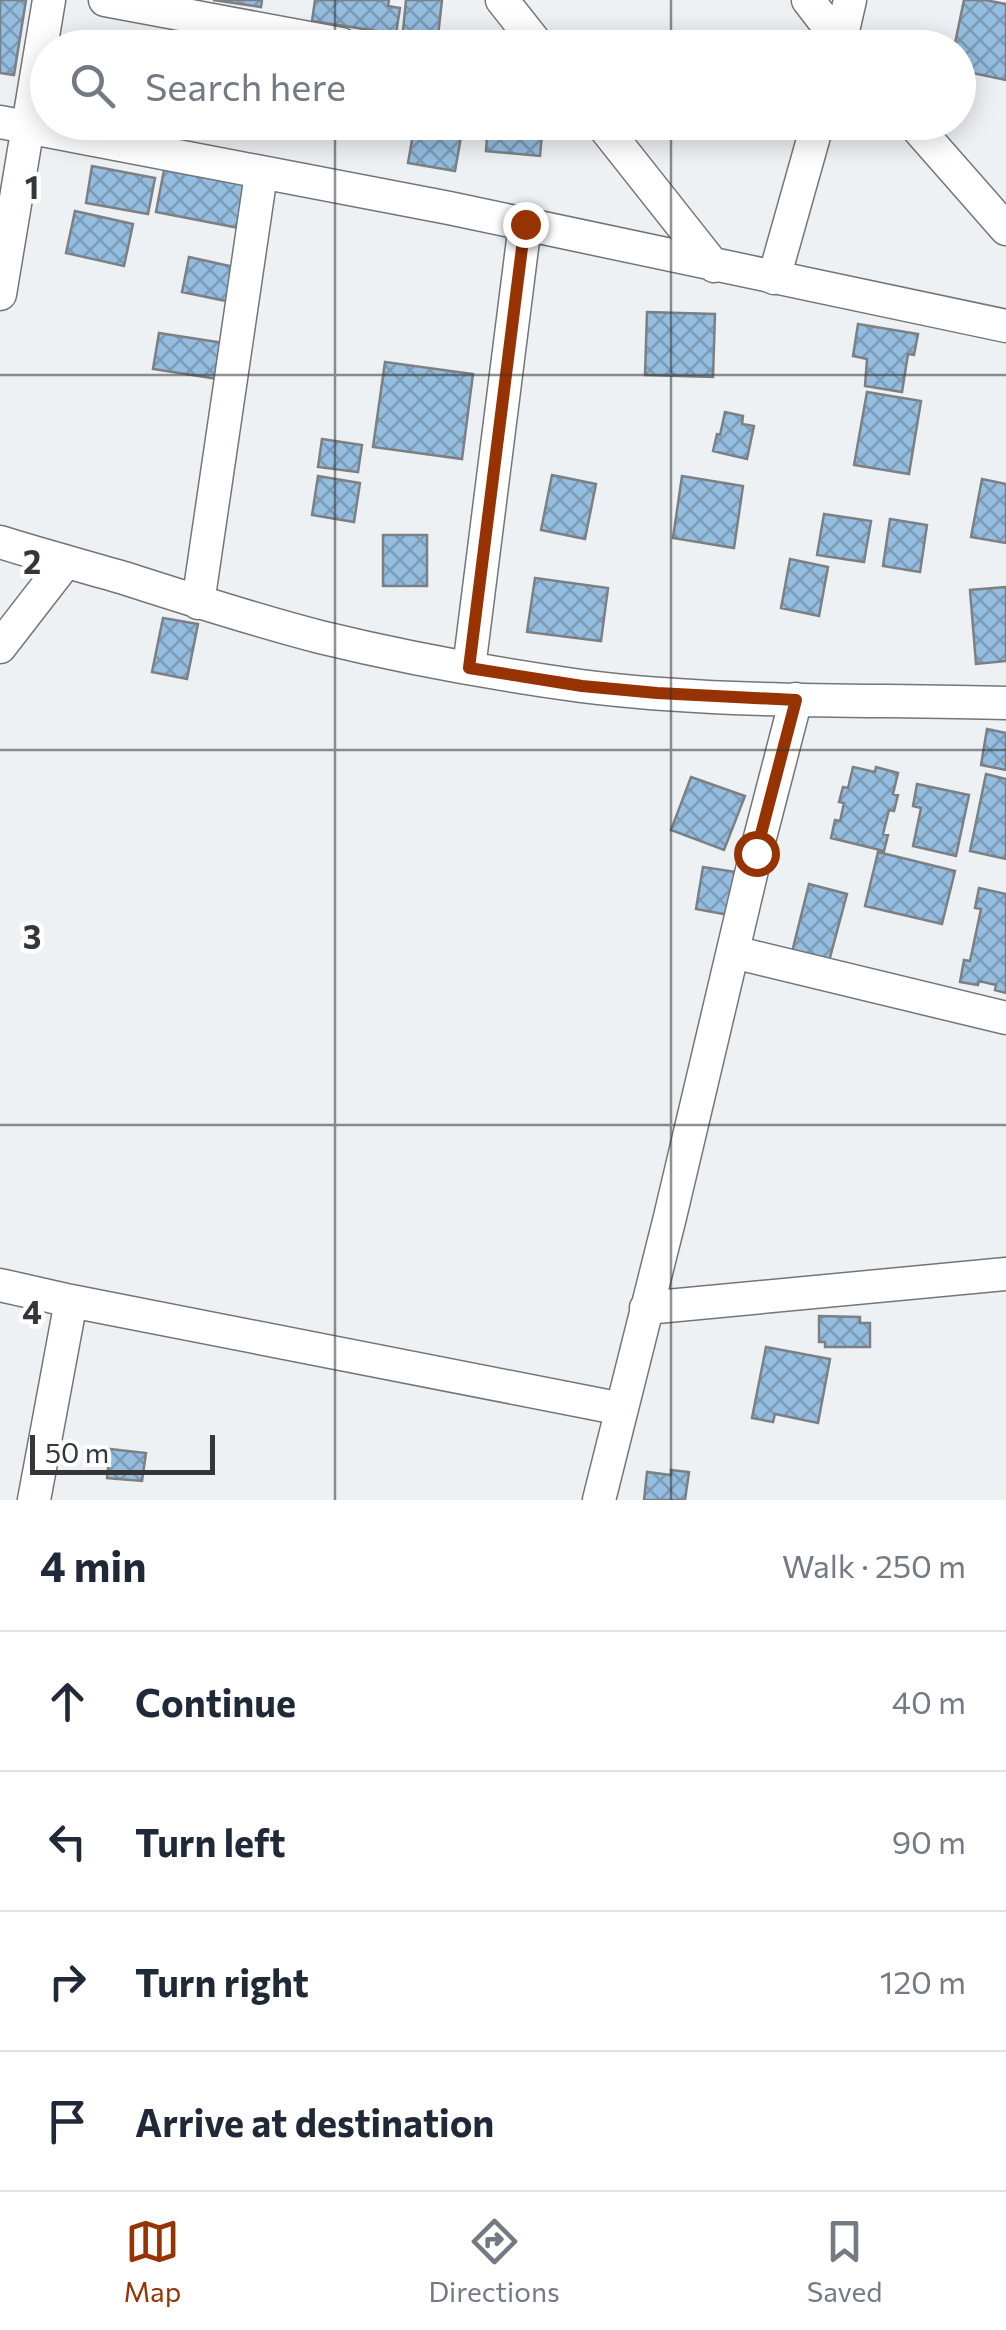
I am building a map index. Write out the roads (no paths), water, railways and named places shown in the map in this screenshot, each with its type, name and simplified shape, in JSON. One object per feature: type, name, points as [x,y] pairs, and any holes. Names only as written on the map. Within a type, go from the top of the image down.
[{"type":"street","points":[[41,30],[49,0]]},
{"type":"street","points":[[105,0],[266,30]]},
{"type":"street","points":[[502,0],[526,30]]},
{"type":"street","points":[[808,0],[830,30]]},
{"type":"street","points":[[845,30],[850,0]]},
{"type":"street","points":[[0,294],[14,125],[30,68]]},
{"type":"street","points":[[90,140],[525,224],[1006,326]]},
{"type":"street","points":[[614,140],[714,266]]},
{"type":"street","points":[[774,278],[813,140]]},
{"type":"street","points":[[928,140],[1006,228]]},
{"type":"street","points":[[198,603],[261,174]]},
{"type":"street","points":[[469,668],[525,224]]},
{"type":"street","points":[[0,542],[323,638],[469,668],[657,693],[796,700],[1006,703]]},
{"type":"street","points":[[0,647],[65,563]]},
{"type":"street","points":[[598,1500],[796,700]]},
{"type":"street","points":[[733,952],[1006,1018]]},
{"type":"street","points":[[646,1308],[1006,1274]]},
{"type":"street","points":[[0,1285],[622,1409]]},
{"type":"street","points":[[34,1500],[71,1301]]}]
